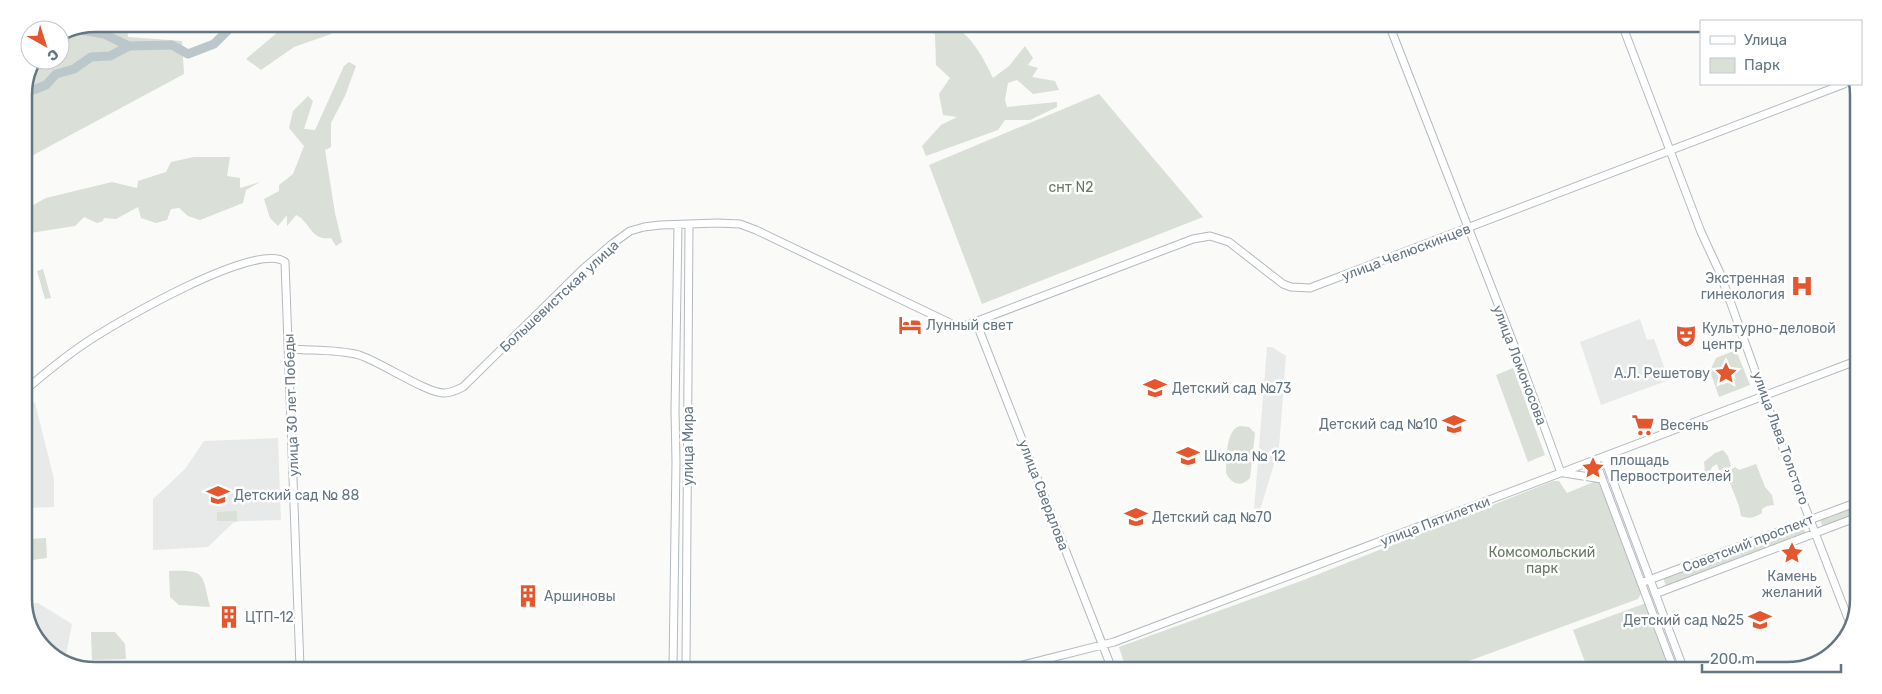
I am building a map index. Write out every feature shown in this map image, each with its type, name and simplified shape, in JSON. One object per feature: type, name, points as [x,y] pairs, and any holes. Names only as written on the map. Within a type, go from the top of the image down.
[{"type":"street","name":"улица Ломоносова","points":[[1392,32],[1469,228],[1561,473]]},
{"type":"street","name":"улица Льва Толстого","points":[[1625,32],[1701,232],[1720,273],[1847,615]]},
{"type":"street","name":"улица Челюскинцев","points":[[976,322],[1203,236],[1220,238],[1229,242],[1284,284],[1291,287],[1310,288],[1841,85]]},
{"type":"street","name":"Большевистская улица","points":[[289,349],[329,350],[360,356],[433,391],[443,393],[453,391],[463,387],[518,332],[612,244],[630,231],[644,227],[689,224],[740,224],[954,325],[967,325],[976,322]]},
{"type":"street","name":"улица Мира","points":[[686,662],[689,224]]},
{"type":"street","name":"улица Мира","points":[[673,662],[678,225]]},
{"type":"street","name":"улица 30 лет Победы","points":[[33,383],[86,342],[156,301],[200,280],[248,262],[272,258],[280,258],[285,262],[300,662]]},
{"type":"street","name":"улица Свердлова","points":[[976,322],[1109,662]]},
{"type":"street","name":"улица Пятилетки","points":[[1035,662],[1103,645],[1850,363]]},
{"type":"street","points":[[1604,457],[1681,662]]},
{"type":"street","points":[[1595,460],[1671,662]]},
{"type":"street","points":[[1561,473],[1604,482],[1614,482]]},
{"type":"street","name":"Советский проспект","points":[[1641,583],[1850,505]]},
{"type":"street","name":"Советский проспект","points":[[1655,594],[1850,520]]},
{"type":"shaded area","points":[[1640,319],[1647,340],[1654,339],[1669,380],[1601,405],[1580,342]]},
{"type":"shaded area","points":[[1267,347],[1272,347],[1286,356],[1279,448],[1260,510],[1254,510]]},
{"type":"shaded area","points":[[33,403],[35,403],[54,479],[54,507],[33,508]]},
{"type":"shaded area","name":"Детский сад № 88","points":[[278,438],[281,520],[233,523],[208,547],[153,550],[153,499],[185,469],[204,441]]},
{"type":"shaded area","points":[[33,603],[38,603],[72,624],[66,654],[57,649],[45,637],[37,623]]},
{"type":"green space","points":[[128,32],[128,37],[182,41],[184,74],[32,156],[32,95],[37,71],[70,70],[70,38],[83,34]]},
{"type":"green space","points":[[278,32],[332,32],[294,47],[261,70],[246,59]]},
{"type":"green space","points":[[931,32],[963,33],[976,47],[993,78],[1009,66],[1025,46],[1033,58],[1028,65],[1038,68],[1032,77],[1055,81],[1059,90],[1033,94],[1017,80],[1008,83],[1005,100],[1007,107],[1057,102],[1057,107],[1030,120],[1005,120],[998,130],[926,156],[922,146],[941,125],[957,117],[943,115],[939,94],[950,78],[936,65],[935,34]]},
{"type":"green space","points":[[349,62],[356,66],[345,96],[331,123],[331,147],[325,150],[335,213],[342,242],[336,246],[331,238],[319,237],[315,234],[296,215],[287,226],[287,215],[278,226],[270,218],[264,199],[279,191],[279,185],[293,174],[304,146],[289,128],[293,111],[308,96],[313,101],[304,129],[315,130],[344,66]]},
{"type":"green space","name":"снт N2","points":[[1099,94],[1203,217],[982,304],[929,165]]},
{"type":"green space","points":[[194,157],[230,157],[227,176],[240,178],[240,188],[260,182],[246,190],[243,203],[200,220],[188,216],[179,208],[171,209],[167,220],[156,223],[141,218],[138,207],[116,219],[104,218],[103,221],[97,223],[84,217],[75,226],[32,233],[32,206],[46,198],[112,182],[137,188],[138,181],[166,172],[171,162]]},
{"type":"green space","points":[[43,269],[51,298],[45,299],[37,271]]},
{"type":"green space","points":[[1736,350],[1750,385],[1719,397],[1710,371],[1716,358]],"holes":[[[1731,367],[1736,379],[1722,385],[1717,372]]]},
{"type":"green space","points":[[1513,368],[1545,455],[1528,462],[1496,375]]},
{"type":"green space","points":[[1240,426],[1249,427],[1255,433],[1250,478],[1240,484],[1233,482],[1226,473],[1229,439],[1235,429]]},
{"type":"green space","points":[[1723,450],[1728,456],[1731,466],[1727,470],[1719,470],[1717,464],[1712,467],[1709,474],[1705,471],[1704,462],[1715,453]]},
{"type":"green space","points":[[1756,464],[1765,487],[1772,495],[1774,505],[1767,506],[1762,509],[1762,513],[1752,518],[1747,518],[1741,516],[1726,473],[1735,467],[1739,470]]},
{"type":"green space","name":"Комсомольский парк","points":[[1553,481],[1559,481],[1567,493],[1596,481],[1603,487],[1641,594],[1638,599],[1466,662],[1124,662],[1119,647],[1301,581]]},
{"type":"green space","points":[[1850,507],[1850,518],[1823,528],[1819,518]]},
{"type":"green space","points":[[237,511],[237,521],[217,521],[217,512]]},
{"type":"green space","points":[[1803,525],[1806,535],[1666,587],[1663,577]]},
{"type":"green space","points":[[46,538],[47,558],[33,560],[33,539]]},
{"type":"green space","points":[[169,571],[190,571],[200,576],[203,580],[210,607],[179,605],[170,597]]},
{"type":"green space","points":[[1646,603],[1668,662],[1585,662],[1573,630]]},
{"type":"green space","points":[[91,632],[115,632],[125,644],[126,659],[92,660]]},
{"type":"waterway","points":[[94,32],[104,34],[129,46]]},
{"type":"waterway","points":[[33,90],[46,85],[56,74],[74,69],[91,57],[110,56],[129,46],[172,45],[188,54],[214,44],[226,32]]},
{"type":"place","name":"Экстренная гинекология","points":[[1802,286]]},
{"type":"place","name":"Лунный свет","points":[[910,325]]},
{"type":"place","name":"Культурно-деловой центр","points":[[1686,336]]},
{"type":"place","name":"А.Л. Решетову","points":[[1726,373]]},
{"type":"place","name":"Детский сад №73","points":[[1155,388]]},
{"type":"place","name":"Детский сад №10","points":[[1454,424]]},
{"type":"place","name":"Весень","points":[[1643,425]]},
{"type":"place","name":"Школа № 12","points":[[1188,456]]},
{"type":"place","name":"площадь Первостроителей","points":[[1593,468]]},
{"type":"place","name":"Детский сад № 88","points":[[218,495]]},
{"type":"place","name":"Детский сад №70","points":[[1136,517]]},
{"type":"place","name":"Камень желаний","points":[[1792,553]]},
{"type":"place","name":"Аршиновы","points":[[528,596]]},
{"type":"place","name":"ЦТП-12","points":[[229,617]]},
{"type":"place","name":"Детский сад №25","points":[[1760,620]]}]
